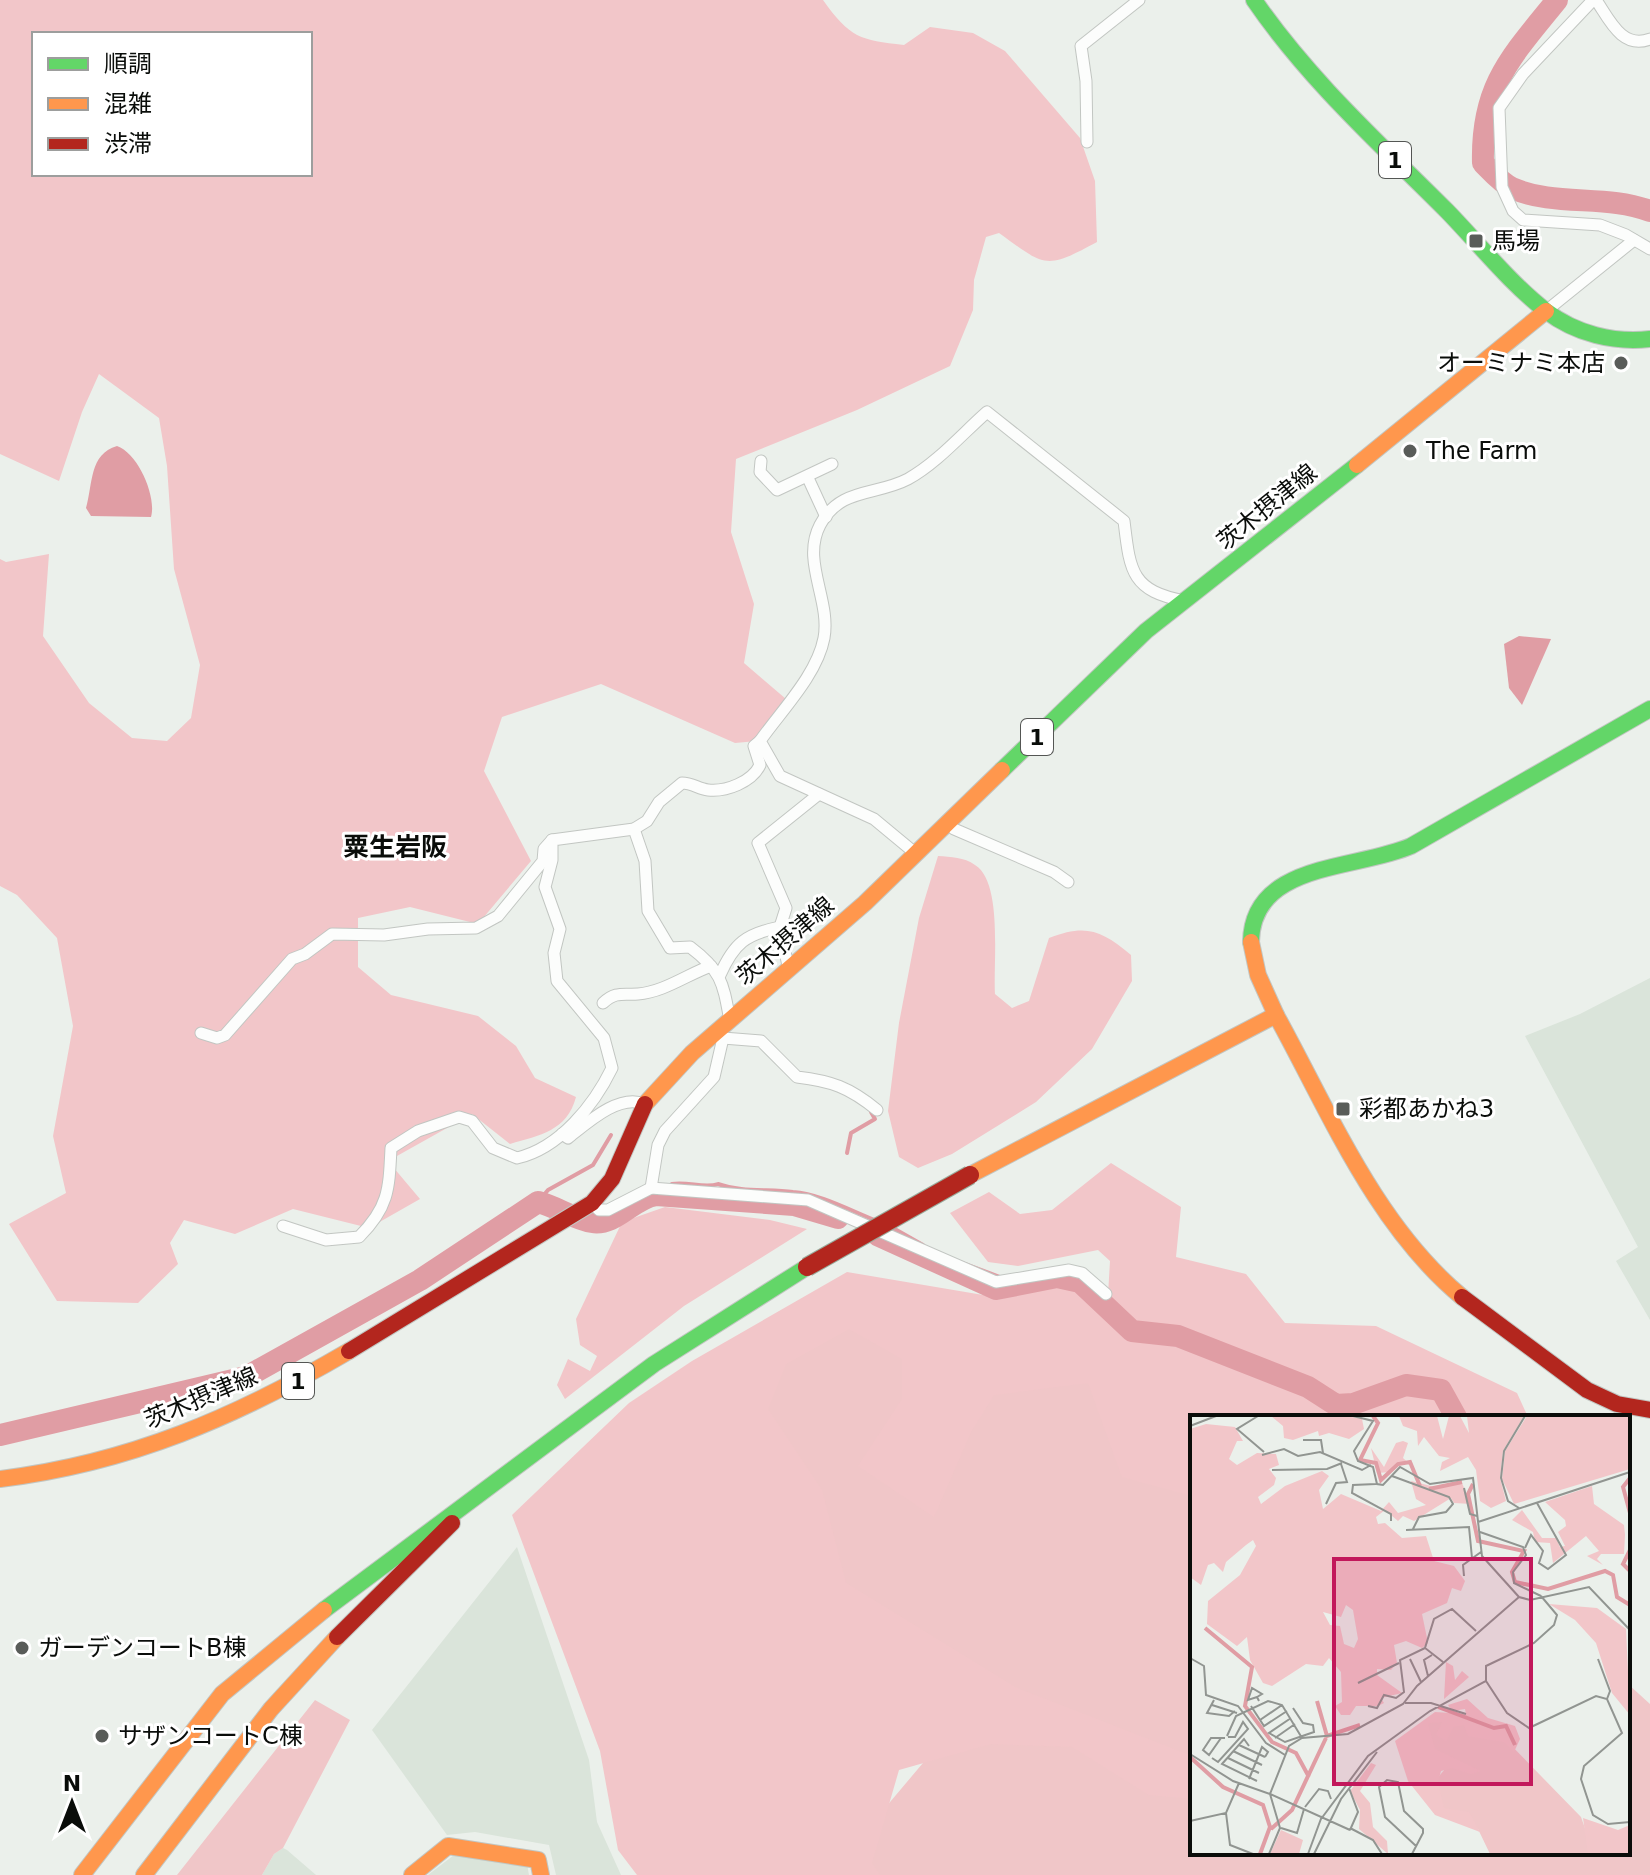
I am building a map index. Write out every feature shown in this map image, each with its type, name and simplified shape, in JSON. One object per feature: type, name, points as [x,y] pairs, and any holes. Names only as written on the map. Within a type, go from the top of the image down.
[{"type":"main road","name":"1","points":[[1254,0],[1282,41],[1325,88],[1546,311],[1576,330],[1604,339],[1650,339]]},
{"type":"main road","name":"茨木摂津線","points":[[0,1479],[65,1473],[118,1458],[228,1417],[323,1366],[581,1211],[617,1171],[644,1104],[692,1053],[722,1036],[949,823],[1146,631],[1222,574],[1546,311]]},
{"type":"main road","points":[[1650,709],[1417,843],[1369,861],[1303,875],[1274,890],[1256,916],[1251,948],[1257,977],[1276,1015],[1384,1207],[1446,1283],[1575,1384],[1603,1400],[1631,1409],[1650,1410]]},
{"type":"main road","points":[[82,1875],[222,1694],[285,1640],[441,1520],[473,1500],[654,1364],[807,1267],[970,1175],[1276,1015]]},
{"type":"main road","points":[[144,1875],[250,1735],[348,1625],[473,1500]]},
{"type":"main road","points":[[152,1875],[250,1735]]},
{"type":"main road","points":[[412,1875],[448,1846],[538,1860],[541,1875]]},
{"type":"main road","points":[[73,1875],[99,1854]]},
{"type":"street","points":[[1087,142],[1086,81],[1081,46],[1139,0]]},
{"type":"street","points":[[1650,39],[1631,41],[1619,34],[1595,0],[1523,74],[1499,108],[1502,187],[1513,211],[1523,220],[1600,225],[1650,249]]},
{"type":"street","points":[[1546,311],[1634,240]]},
{"type":"street","points":[[201,1033],[217,1038],[225,1035],[292,959],[305,954],[332,934],[384,935],[428,929],[476,928],[498,916],[543,861],[544,849],[552,840],[634,829],[647,821],[659,802],[682,783],[704,790],[726,790],[757,772],[760,765],[754,746],[812,667],[824,638],[824,603],[812,556],[819,526],[839,501],[908,479],[987,412],[1124,521],[1128,556],[1141,585],[1158,596],[1185,601]]},
{"type":"street","points":[[761,461],[760,472],[777,490],[832,464]]},
{"type":"street","points":[[808,478],[826,517]]},
{"type":"street","points":[[760,741],[780,776],[874,819],[915,853]]},
{"type":"street","points":[[789,971],[780,927],[786,908],[758,843],[819,794]]},
{"type":"street","points":[[949,823],[954,829],[1054,872],[1068,882]]},
{"type":"street","points":[[634,829],[645,861],[648,911],[670,948],[690,947],[720,975],[726,988],[722,1036],[714,1077],[665,1131],[658,1145],[651,1188]]},
{"type":"street","points":[[283,1226],[326,1240],[359,1237],[381,1215],[389,1187],[391,1148],[418,1131],[459,1117],[472,1121],[493,1148],[517,1158],[527,1156],[562,1134],[587,1109],[612,1068],[604,1038],[557,981],[554,953],[560,929],[545,887],[552,860],[552,840]]},
{"type":"street","points":[[720,975],[728,958],[745,939],[753,933],[780,927]]},
{"type":"street","points":[[603,1003],[620,993],[639,994],[684,980],[711,966]]},
{"type":"street","points":[[722,1036],[761,1041],[797,1077],[813,1077],[849,1089],[877,1110]]},
{"type":"street","points":[[562,1134],[568,1138],[601,1112],[635,1102],[644,1104]]},
{"type":"street","points":[[581,1211],[608,1210],[651,1188],[808,1200],[996,1282],[1069,1270],[1082,1273],[1106,1294]]},
{"type":"shaded area","points":[[0,0],[823,0],[849,30],[866,39],[904,45],[930,27],[973,33],[1005,51],[1080,138],[1095,181],[1097,242],[1080,251],[1046,261],[1027,253],[999,233],[986,237],[974,280],[973,310],[950,366],[857,410],[736,459],[731,532],[754,604],[744,663],[786,699],[757,741],[735,743],[601,684],[502,717],[484,771],[531,861],[478,924],[410,907],[358,918],[358,967],[391,995],[478,1016],[516,1046],[535,1078],[576,1097],[566,1117],[551,1130],[510,1144],[472,1114],[388,1161],[420,1199],[369,1228],[293,1209],[235,1234],[184,1220],[170,1243],[178,1264],[138,1303],[57,1301],[9,1224],[66,1193],[53,1136],[73,1026],[57,938],[17,895],[0,886],[0,559],[6,562],[49,554],[43,636],[89,703],[132,738],[167,741],[191,718],[200,665],[174,569],[167,466],[159,418],[99,374],[82,412],[59,481],[0,454]]},
{"type":"shaded area","points":[[117,446],[125,450],[139,466],[151,498],[151,517],[91,516],[86,508],[97,463],[108,450]]},
{"type":"shaded area","points":[[1519,636],[1551,639],[1522,705],[1509,688],[1504,644]]},
{"type":"shaded area","points":[[938,856],[966,860],[984,874],[990,888],[995,924],[995,994],[1012,1008],[1029,1001],[1049,938],[1073,931],[1102,935],[1131,955],[1132,981],[1092,1049],[1036,1102],[952,1154],[918,1168],[899,1157],[888,1111],[899,1023],[919,918]]},
{"type":"shaded area","points":[[1650,978],[1650,1320],[1616,1261],[1638,1247],[1525,1036],[1580,1014]]},
{"type":"shaded area","points":[[1111,1163],[1181,1207],[1176,1257],[1246,1274],[1285,1323],[1376,1326],[1517,1393],[1527,1415],[1190,1415],[1190,1495],[1122,1477],[1088,1383],[994,1395],[971,1432],[934,1517],[858,1466],[902,1399],[902,1359],[849,1329],[786,1364],[768,1409],[822,1490],[846,1583],[1015,1687],[1190,1755],[1190,1799],[1149,1795],[1072,1747],[991,1744],[899,1770],[872,1863],[880,1875],[637,1875],[618,1850],[600,1751],[512,1515],[629,1403],[692,1361],[847,1272],[995,1297],[1055,1282],[1108,1295],[1110,1261],[1098,1250],[1018,1266],[988,1262],[950,1213],[989,1192],[1020,1214],[1052,1210]]},
{"type":"shaded area","points":[[665,1207],[770,1220],[807,1229],[684,1306],[565,1399],[557,1385],[568,1359],[590,1371],[597,1356],[580,1345],[576,1319],[622,1222]]},
{"type":"shaded area","points":[[916,1300],[1190,1416],[1190,1855],[1630,1855],[1630,1686],[1650,1704],[1650,1875],[844,1875],[847,1853],[977,1699],[797,1576],[728,1461],[762,1357]]},
{"type":"shaded area","points":[[517,1547],[589,1760],[597,1822],[621,1875],[556,1875],[549,1845],[475,1832],[447,1835],[372,1730]]},
{"type":"shaded area","points":[[315,1700],[350,1720],[283,1848],[274,1854],[262,1875],[177,1875]]},
{"type":"shaded area","points":[[283,1848],[316,1875],[262,1875],[274,1854]]},
{"type":"shaded area","points":[[454,1855],[527,1864],[529,1875],[428,1875]]},
{"type":"waterway","points":[[1557,0],[1513,56],[1493,93],[1487,113],[1483,163],[1508,186],[1528,194],[1616,203],[1650,211]]},
{"type":"waterway","points":[[847,1153],[851,1133],[875,1119],[871,1112]]},
{"type":"waterway","points":[[538,1202],[548,1190],[593,1165],[611,1135]]},
{"type":"waterway","points":[[672,1184],[718,1184],[804,1193],[877,1221]]},
{"type":"waterway","points":[[0,1435],[246,1377],[420,1280],[538,1202],[592,1222],[609,1220],[656,1195],[794,1205],[838,1218]]},
{"type":"waterway","points":[[893,1228],[923,1245]]},
{"type":"waterway","points":[[877,1235],[996,1289],[1057,1277],[1080,1282],[1132,1331],[1178,1336],[1308,1387],[1336,1405],[1353,1404],[1406,1385],[1441,1390],[1455,1415]]},
{"type":"waterway","points":[[960,1262],[1000,1277]]},
{"type":"traffic: fast","points":[[1254,0],[1321,84],[1533,300],[1558,319],[1583,331],[1623,340],[1650,339]]},
{"type":"traffic: fast","points":[[1002,770],[1146,631],[1357,465]]},
{"type":"traffic: fast","points":[[1251,942],[1256,916],[1269,897],[1288,883],[1311,873],[1411,846],[1650,709]]},
{"type":"traffic: fast","points":[[324,1610],[654,1364],[807,1267]]},
{"type":"traffic: slow","points":[[1357,465],[1546,311]]},
{"type":"traffic: slow","points":[[645,1104],[692,1053],[865,903],[1002,770]]},
{"type":"traffic: slow","points":[[970,1175],[1276,1015],[1258,975],[1251,942]]},
{"type":"traffic: slow","points":[[1276,1015],[1356,1165],[1379,1201],[1431,1268],[1462,1297]]},
{"type":"traffic: slow","points":[[0,1479],[93,1462],[181,1434],[265,1397],[349,1351]]},
{"type":"traffic: slow","points":[[82,1875],[222,1694],[324,1610]]},
{"type":"traffic: slow","points":[[144,1875],[271,1709],[337,1637]]},
{"type":"traffic: slow","points":[[412,1875],[448,1846],[538,1860],[541,1875]]},
{"type":"traffic: jam","points":[[349,1351],[592,1203],[612,1179],[645,1104]]},
{"type":"traffic: jam","points":[[807,1267],[970,1175]]},
{"type":"traffic: jam","points":[[1462,1297],[1587,1390],[1617,1404],[1650,1410]]},
{"type":"traffic: jam","points":[[337,1637],[452,1523]]},
{"type":"place","name":"馬場","points":[[1476,241]]},
{"type":"place","name":"オーミナミ本店","points":[[1621,363]]},
{"type":"place","name":"The Farm","points":[[1410,451]]},
{"type":"place","name":"彩都あかね3","points":[[1343,1109]]},
{"type":"place","name":"ガーデンコートB棟","points":[[22,1648]]},
{"type":"place","name":"サザンコートC棟","points":[[102,1736]]},
{"type":"district","name":"粟生岩阪","points":[[395,847]]}]
